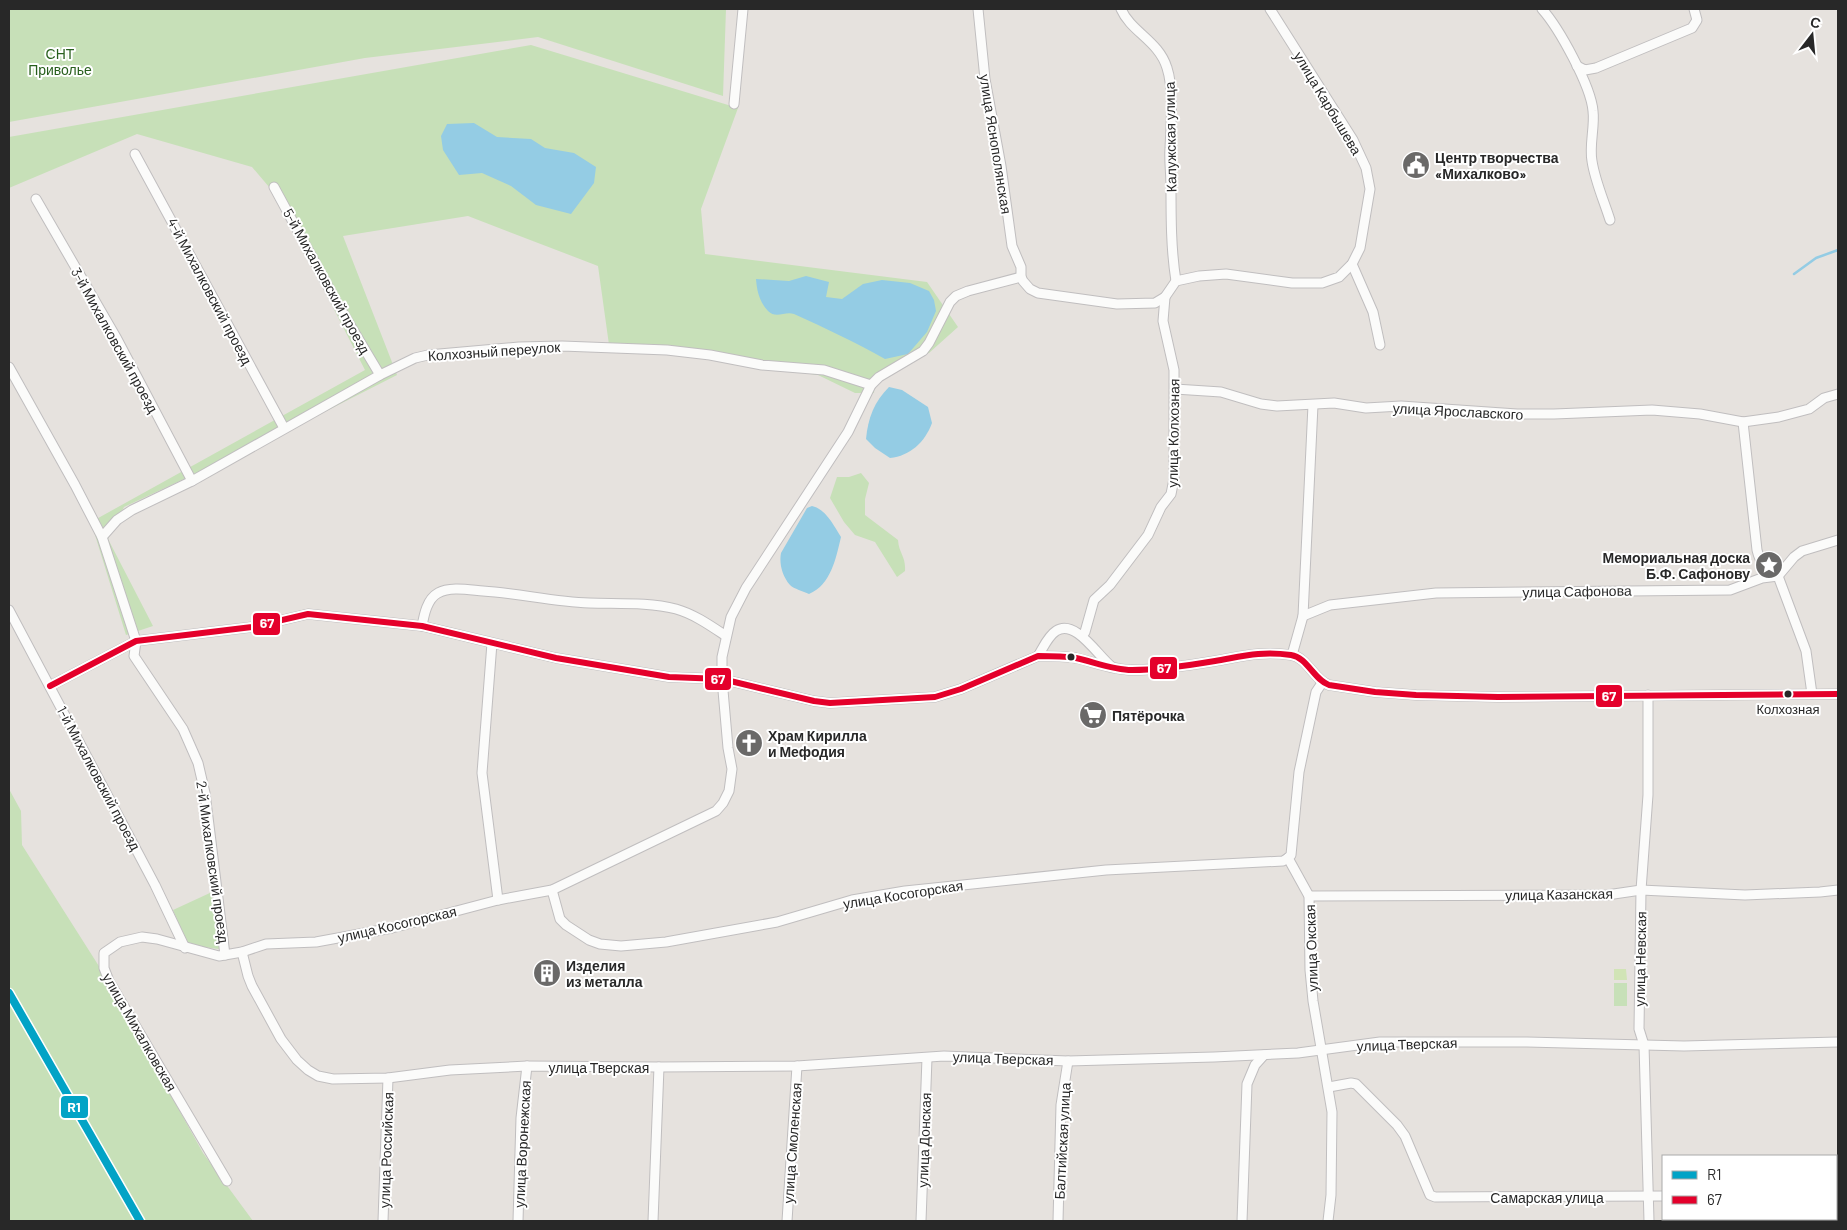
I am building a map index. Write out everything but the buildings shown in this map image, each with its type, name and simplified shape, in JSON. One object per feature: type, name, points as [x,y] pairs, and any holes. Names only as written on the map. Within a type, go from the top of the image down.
[{"type":"street","points":[[734,104],[743,9]]},
{"type":"street","name":"улица Яснополянская","points":[[978,9],[985,79],[1002,166],[1012,246],[1021,267],[1021,277]]},
{"type":"street","name":"Калужская улица","points":[[1121,9],[1125,18],[1158,51],[1168,72],[1171,111],[1171,209],[1176,281]]},
{"type":"street","name":"улица Карбышева","points":[[1270,9],[1353,140],[1366,168],[1370,183],[1369,194],[1360,248],[1352,264]]},
{"type":"street","points":[[1542,9],[1555,26],[1576,66],[1592,104],[1592,160],[1610,220]]},
{"type":"street","points":[[1576,66],[1587,70],[1596,68],[1692,28],[1696,20],[1694,9]]},
{"type":"street","name":"4-й Михалковский проезд","points":[[135,154],[284,428]]},
{"type":"street","name":"5-й Михалковский проезд","points":[[274,187],[337,303],[380,374]]},
{"type":"street","name":"3-й Михалковский проезд","points":[[36,199],[116,339],[192,481]]},
{"type":"street","points":[[722,679],[722,657],[731,617],[746,588],[848,432],[871,385],[879,377],[923,351],[950,302],[956,296],[1021,277],[1026,285],[1035,292],[1118,304],[1152,304],[1165,297],[1176,281],[1199,276],[1226,274],[1292,283],[1322,283],[1339,277],[1352,264],[1373,312],[1380,345]]},
{"type":"street","name":"улица Колхозная","points":[[1084,634],[1094,600],[1110,585],[1140,548],[1172,490],[1174,479],[1175,389],[1174,370],[1163,322],[1165,297]]},
{"type":"street","name":"Колхозный переулок","points":[[102,537],[117,520],[132,510],[192,481],[380,374],[415,358],[428,355],[519,347],[604,347],[685,351],[762,365],[824,370],[871,385]]},
{"type":"street","name":"2-й Михалковский проезд","points":[[9,367],[102,537],[136,641],[134,656],[183,729],[198,763],[205,793],[225,955]]},
{"type":"street","name":"улица Ярославского","points":[[1175,389],[1221,392],[1261,404],[1277,406],[1334,403],[1366,408],[1401,406],[1517,414],[1652,410],[1700,414],[1744,422],[1779,417],[1809,409],[1824,398],[1838,394]]},
{"type":"street","points":[[1292,655],[1303,616],[1313,405]]},
{"type":"street","points":[[1744,422],[1759,559],[1765,567],[1778,576],[1806,651],[1812,694]]},
{"type":"street","points":[[1778,576],[1788,563],[1802,551],[1838,540]]},
{"type":"street","name":"улица Сафонова","points":[[1303,616],[1330,605],[1406,595],[1436,593],[1730,590],[1762,578],[1778,576]]},
{"type":"street","points":[[422,626],[424,614],[436,594],[446,590],[466,589],[504,592],[540,599],[588,604],[633,604],[671,608],[697,618],[726,636]]},
{"type":"street","name":"1-й Михалковский проезд","points":[[9,610],[155,885],[186,948]]},
{"type":"street","points":[[50,686],[136,641],[252,627],[303,614],[422,626],[564,659],[661,676],[722,679],[830,703],[935,697],[961,689],[1038,656],[1075,658],[1113,668],[1141,670],[1215,661],[1255,653],[1292,655],[1298,658],[1322,683],[1335,687],[1416,695],[1498,697],[1838,694]]},
{"type":"street","points":[[1038,656],[1057,626],[1084,634],[1113,668]]},
{"type":"street","points":[[492,643],[482,773],[498,900]]},
{"type":"street","name":"улица Косогорская","points":[[242,952],[266,944],[325,940],[392,928],[498,900],[552,890],[713,813],[726,796],[732,781],[722,679]]},
{"type":"street","points":[[1288,858],[1292,845],[1299,772],[1316,692],[1322,683]]},
{"type":"street","name":"улица Невская","points":[[1648,695],[1648,795],[1641,890],[1639,1029],[1644,1045],[1649,1221]]},
{"type":"street","name":"улица Косогорская","points":[[552,890],[560,919],[566,925],[589,940],[600,944],[622,946],[666,942],[777,922],[852,900],[905,891],[1106,870],[1283,861],[1288,858]]},
{"type":"street","name":"улица Окская","points":[[1288,858],[1310,896],[1310,970],[1329,1087],[1332,1120],[1331,1195],[1328,1221]]},
{"type":"street","name":"улица Казанская","points":[[1310,896],[1607,895],[1641,890],[1745,895],[1838,890]]},
{"type":"street","name":"улица Михалковская","points":[[227,1181],[108,981],[104,968],[104,953],[116,944],[130,939],[152,938],[214,955],[242,952]]},
{"type":"street","name":"улица Тверская","points":[[242,952],[248,976],[272,1024],[291,1054],[315,1075],[324,1078],[388,1078],[450,1070],[527,1066],[797,1066],[944,1056],[1068,1061],[1264,1055],[1380,1042],[1527,1042],[1684,1046],[1838,1042]]},
{"type":"street","points":[[1242,1221],[1247,1084],[1255,1065],[1264,1055]]},
{"type":"street","name":"улица Донская","points":[[921,1221],[927,1058]]},
{"type":"street","name":"Балтийская улица","points":[[1058,1221],[1062,1105],[1068,1061]]},
{"type":"street","name":"улица Воронежская","points":[[518,1221],[521,1118],[527,1066]]},
{"type":"street","name":"улица Смоленская","points":[[787,1221],[797,1066]]},
{"type":"street","points":[[653,1221],[659,1067]]},
{"type":"street","name":"улица Российская","points":[[383,1221],[388,1078]]},
{"type":"street","name":"Самарская улица","points":[[1329,1087],[1351,1083],[1356,1084],[1397,1125],[1405,1136],[1430,1195],[1442,1198],[1662,1196]]},
{"type":"green space","name":"СНТ Приволье","points":[[9,9],[726,9],[723,96],[538,37],[365,58],[9,122]]},
{"type":"green space","points":[[531,45],[738,108],[701,209],[705,254],[927,282],[958,327],[929,353],[903,359],[875,374],[874,393],[855,393],[818,375],[668,354],[610,352],[598,266],[468,216],[343,236],[397,375],[287,431],[124,507],[108,539],[153,626],[126,635],[91,522],[365,370],[275,194],[252,167],[137,134],[9,188],[9,137]]},
{"type":"green space","points":[[861,473],[869,483],[865,499],[865,515],[898,540],[905,571],[897,577],[875,542],[855,535],[844,522],[830,498],[837,477],[849,477]]},
{"type":"green space","points":[[9,789],[21,811],[22,845],[102,971],[203,1153],[253,1221],[9,1221]]},
{"type":"green space","points":[[212,892],[219,949],[187,943],[173,910]]},
{"type":"green space","points":[[1614,969],[1626,969],[1627,980],[1614,980]]},
{"type":"green space","points":[[1614,983],[1627,983],[1627,1006],[1614,1006]]},
{"type":"water","points":[[474,123],[497,137],[531,139],[545,148],[574,153],[596,167],[594,183],[571,214],[536,205],[511,186],[482,173],[459,175],[443,150],[441,136],[447,124]]},
{"type":"water","points":[[806,276],[829,282],[826,297],[842,299],[863,284],[882,280],[910,283],[929,291],[934,300],[936,311],[927,332],[908,354],[885,359],[840,335],[794,314],[777,315],[768,311],[759,296],[756,279],[789,281]]},
{"type":"water","points":[[889,387],[902,390],[928,407],[932,423],[916,447],[897,457],[890,458],[866,439],[868,424],[873,411],[879,398]]},
{"type":"water","points":[[812,506],[825,514],[841,537],[827,578],[823,584],[809,594],[790,585],[785,578],[780,557],[807,508]]},
{"type":"waterway","points":[[1794,274],[1816,258],[1838,250]]},
{"type":"transit line","name":"67","points":[[50,686],[136,641],[252,627],[308,614],[422,626],[556,658],[669,677],[722,679],[814,701],[830,703],[935,697],[961,689],[1038,656],[1076,658],[1132,670],[1174,667],[1252,655],[1291,655],[1302,660],[1319,678],[1329,685],[1375,692],[1416,695],[1498,697],[1838,694]]},
{"type":"transit line","name":"R1","points":[[9,993],[140,1221]]},
{"type":"place","name":"Центр творчества «Михалково»","points":[[1416,165]]},
{"type":"place","name":"Мемориальная доска Б.Ф. Сафонову","points":[[1769,565]]},
{"type":"place","name":"Колхозная","points":[[1788,694]]},
{"type":"place","name":"Пятёрочка","points":[[1093,715]]},
{"type":"place","name":"Храм Кирилла и Мефодия","points":[[749,743]]},
{"type":"place","name":"Изделия из металла","points":[[547,973]]}]
